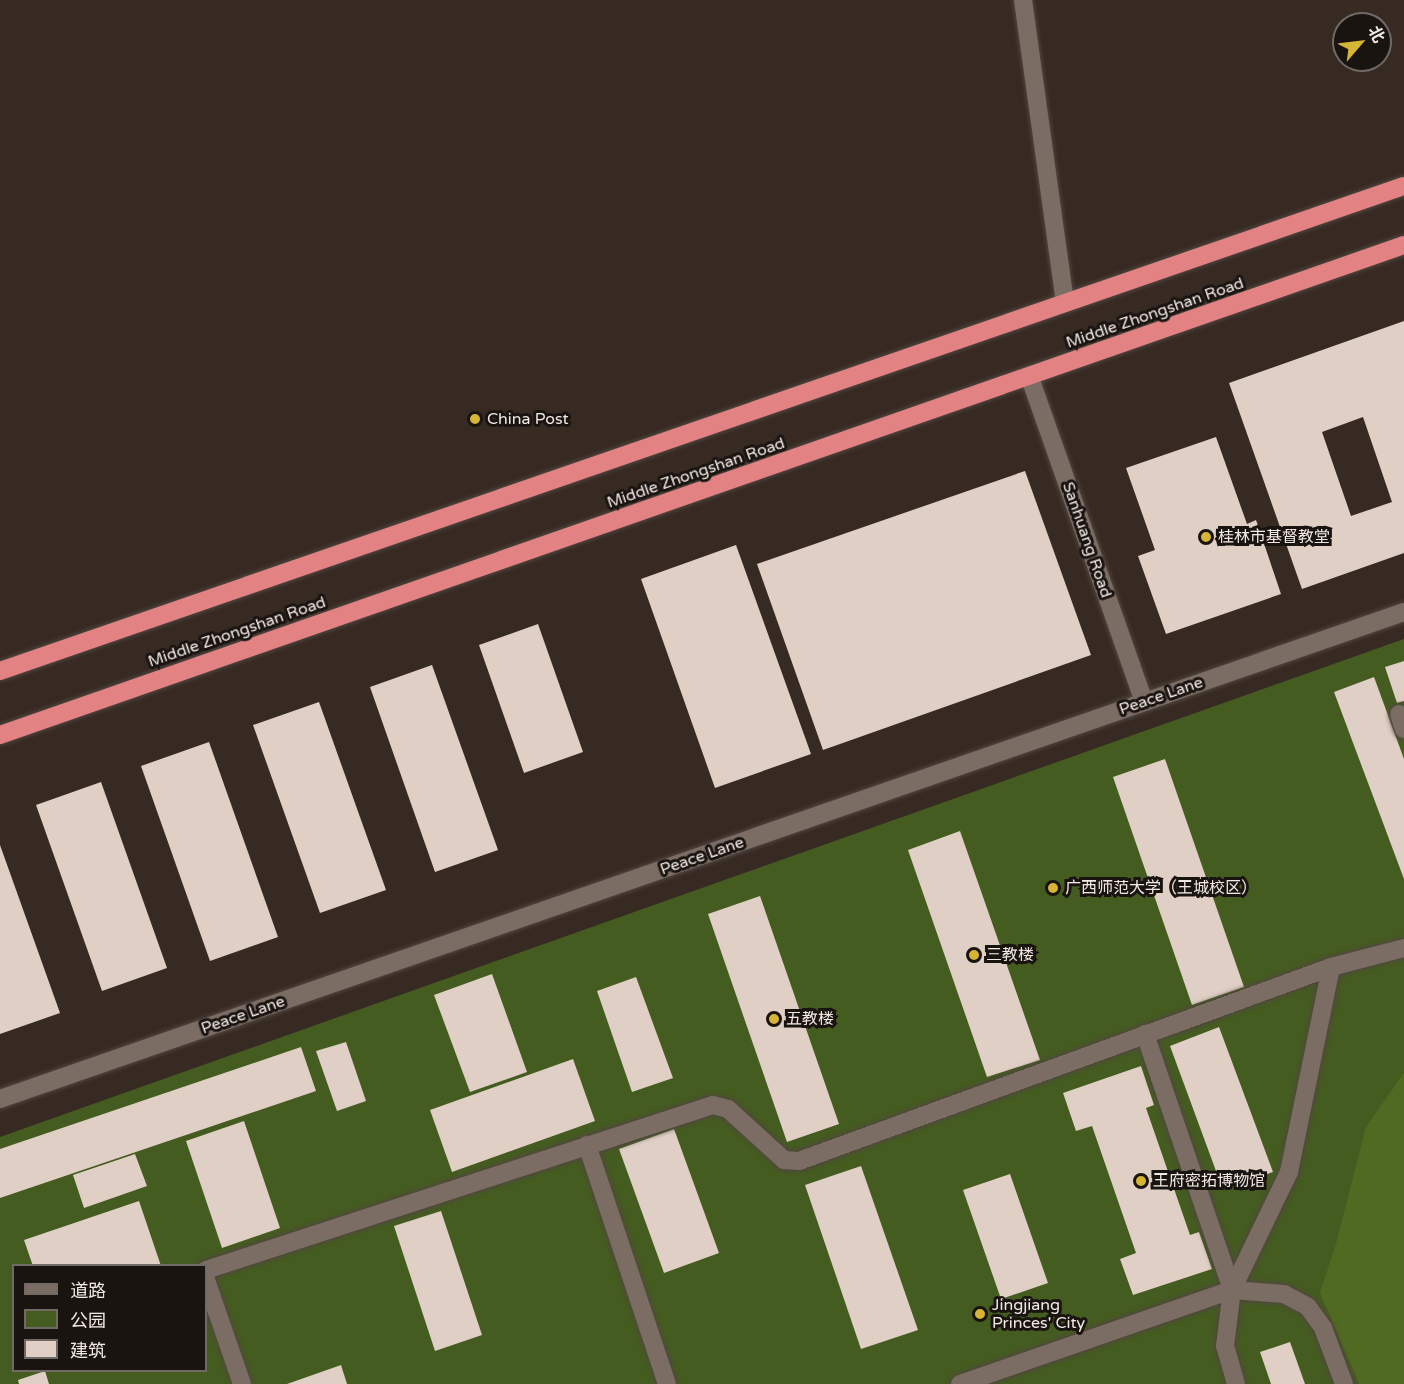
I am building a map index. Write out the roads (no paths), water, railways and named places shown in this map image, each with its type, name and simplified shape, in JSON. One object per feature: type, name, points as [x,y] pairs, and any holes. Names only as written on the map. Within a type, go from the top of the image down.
[{"type":"highway","points":[[0,671],[1404,186]]},
{"type":"highway","name":"Middle Zhongshan Road","points":[[0,735],[1030,378],[1404,245]]},
{"type":"street","points":[[1023,0],[1065,302]]},
{"type":"street","name":"Sanhuang Road","points":[[1030,378],[1144,702]]},
{"type":"street","name":"Peace Lane","points":[[0,1100],[1404,612]]},
{"type":"street","points":[[207,1270],[716,1104],[730,1111],[784,1160],[799,1161],[1331,967],[1404,948]]},
{"type":"street","points":[[1236,1384],[1225,1346],[1232,1290],[1289,1172],[1331,967]]},
{"type":"street","points":[[1145,1035],[1232,1290]]},
{"type":"street","points":[[587,1145],[667,1384]]},
{"type":"street","points":[[207,1283],[242,1384]]},
{"type":"street","points":[[960,1384],[1232,1290],[1284,1294],[1308,1307],[1323,1328],[1344,1384]]},
{"type":"place","name":"China Post","points":[[475,419]]},
{"type":"place","name":"桂林市基督教堂","points":[[1206,537]]},
{"type":"place","name":"广西师范大学（王城校区）","points":[[1053,888]]},
{"type":"place","name":"三教楼","points":[[974,955]]},
{"type":"place","name":"五教楼","points":[[774,1019]]},
{"type":"place","name":"王府密拓博物馆","points":[[1141,1181]]},
{"type":"place","name":"Jingjiang Princes' City","points":[[980,1314]]}]
